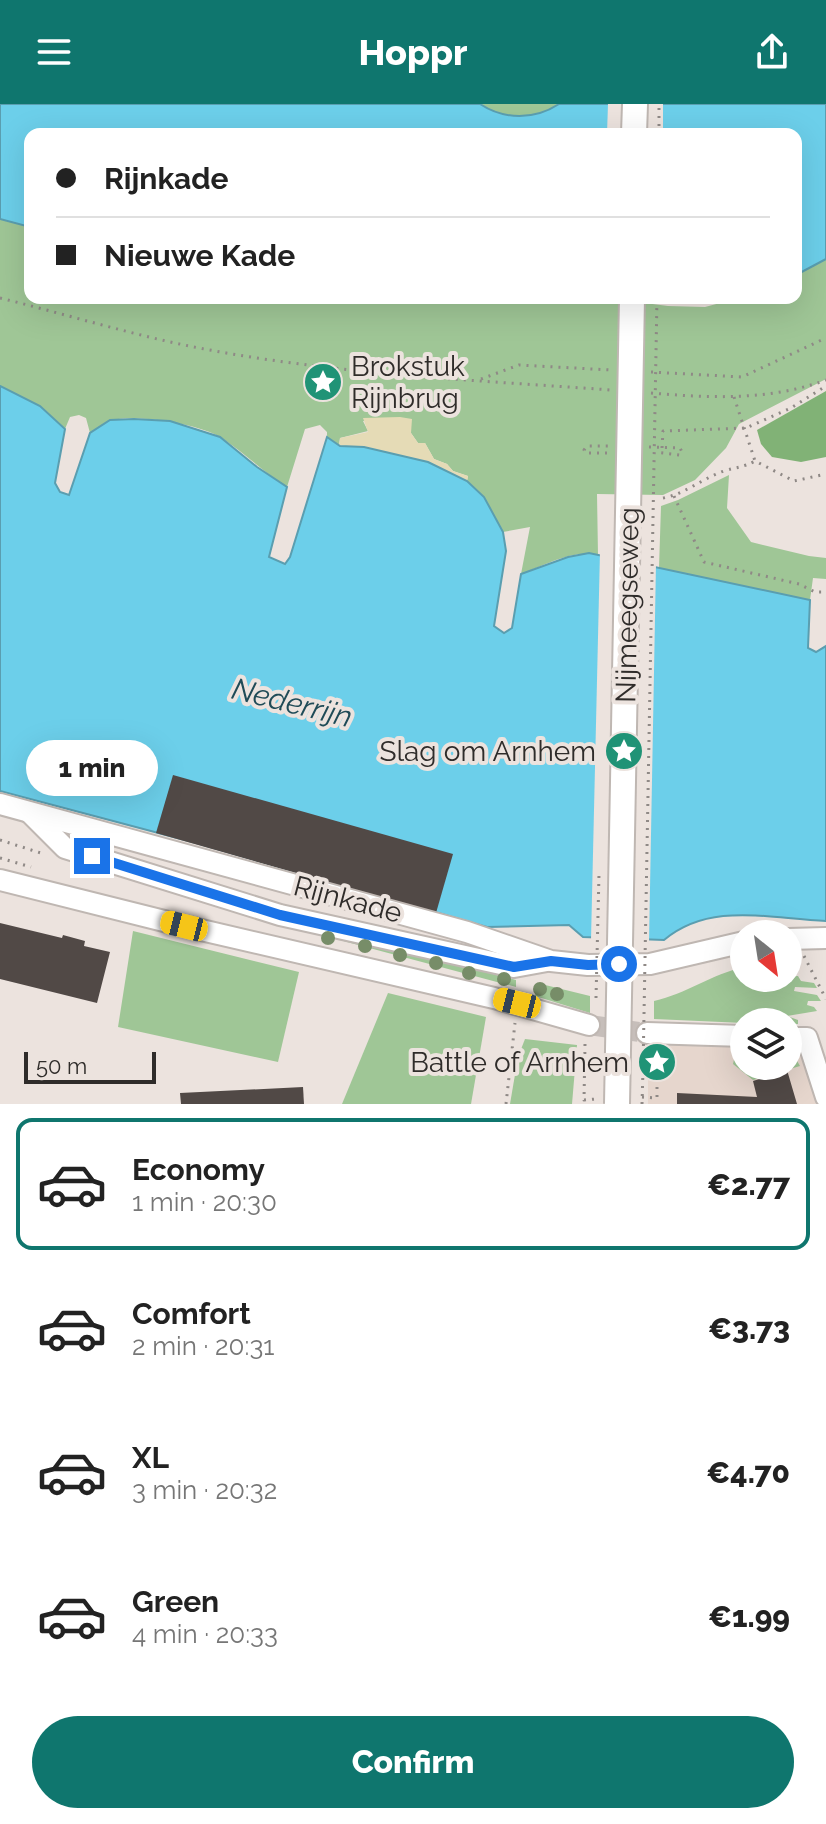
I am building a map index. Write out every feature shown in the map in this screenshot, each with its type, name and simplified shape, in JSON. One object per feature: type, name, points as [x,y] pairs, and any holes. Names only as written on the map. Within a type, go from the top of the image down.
[{"type":"main road","points":[[634,128],[635,104]]},
{"type":"main road","name":"Nijmeegseweg","points":[[606,1101],[632,304]]},
{"type":"street","name":"Rijnkade","points":[[0,804],[467,932],[551,961],[588,965],[650,964],[730,945]]},
{"type":"street","points":[[27,810],[65,848],[280,915],[514,967],[551,961]]},
{"type":"street","points":[[0,880],[517,1003],[589,1025]]},
{"type":"street","points":[[274,947],[280,915]]},
{"type":"street","points":[[802,938],[826,938]]},
{"type":"street","points":[[647,1033],[730,1036]]},
{"type":"street","points":[[802,1048],[826,1097]]},
{"type":"path","points":[[659,104],[659,128]]},
{"type":"path","points":[[0,298],[208,350],[349,369],[613,390]]},
{"type":"path","name":"Nijmeegseweg","points":[[642,1104],[657,304]]},
{"type":"path","points":[[646,372],[742,377],[826,338]]},
{"type":"path","points":[[478,380],[519,365],[614,370]]},
{"type":"path","points":[[656,452],[680,455],[682,452],[680,448],[662,448],[663,431],[746,428],[770,420],[826,383]]},
{"type":"path","points":[[641,392],[734,397],[778,394],[826,383]]},
{"type":"path","points":[[734,397],[755,461],[794,481],[826,474]]},
{"type":"path","points":[[603,446],[587,446],[584,450],[587,453],[611,453]]},
{"type":"path","points":[[663,498],[755,461]]},
{"type":"path","points":[[674,496],[704,562],[799,584],[815,592],[826,592]]},
{"type":"path","points":[[802,956],[826,999]]},
{"type":"path","points":[[506,1104],[517,1003]]},
{"type":"path","points":[[585,1047],[584,1100],[606,1101]]},
{"type":"path","points":[[643,1070],[653,1069],[653,1058]]},
{"type":"path","points":[[642,1097],[657,1098],[657,1077]]},
{"type":"shaded area","points":[[648,1040],[730,1044],[730,1080],[802,1080],[802,1051],[821,1104],[648,1104]]},
{"type":"green space","points":[[480,104],[559,104],[540,113],[520,116],[499,113]]},
{"type":"green space","points":[[0,219],[24,225],[24,304],[652,304],[705,307],[716,304],[802,304],[802,272],[826,259],[826,379],[739,424],[726,448],[695,480],[663,495],[597,494],[598,555],[569,556],[521,574],[530,527],[503,532],[484,497],[467,481],[468,476],[434,459],[425,443],[418,443],[411,433],[411,419],[363,421],[368,431],[340,438],[339,445],[327,437],[327,432],[320,425],[305,429],[287,487],[222,438],[199,428],[152,419],[123,418],[112,420],[90,433],[86,418],[79,415],[70,417],[65,429],[40,406],[0,386]]},
{"type":"green space","points":[[826,391],[826,457],[801,462],[772,457],[761,444],[757,430]]},
{"type":"green space","points":[[729,475],[727,508],[751,542],[826,558],[826,579],[813,578],[810,600],[659,568],[661,506]]},
{"type":"green space","points":[[133,931],[299,972],[278,1062],[118,1027]]},
{"type":"green space","points":[[317,934],[348,935],[516,980],[516,987]]},
{"type":"green space","points":[[730,971],[730,992],[800,992],[817,995],[821,1001],[808,1001],[807,1005],[817,1011],[802,1014],[802,1008],[730,1008],[730,1022],[654,1019],[654,1001]]},
{"type":"green space","points":[[802,981],[814,983],[817,988],[802,987]]},
{"type":"green space","points":[[537,983],[590,996],[590,1013],[535,996]]},
{"type":"green space","points":[[388,993],[486,1017],[471,1104],[342,1104]]},
{"type":"green space","points":[[525,1039],[577,1045],[572,1104],[510,1104],[518,1057]]},
{"type":"sand","points":[[363,418],[412,419],[411,433],[418,443],[425,443],[434,459],[468,476],[467,481],[339,446],[340,438],[368,432]]},
{"type":"water","points":[[0,104],[480,104],[499,113],[520,116],[540,113],[559,104],[826,104],[826,259],[802,272],[802,128],[24,128],[24,225],[0,219]]},
{"type":"water","name":"Nederrijn","points":[[0,386],[40,406],[65,429],[55,483],[60,492],[69,495],[90,433],[110,420],[170,421],[220,437],[287,487],[269,557],[285,564],[290,557],[327,437],[340,446],[364,447],[428,462],[467,481],[484,497],[503,532],[506,551],[494,626],[504,633],[512,628],[521,574],[589,553],[810,600],[808,648],[816,652],[826,646],[826,921],[721,916],[682,928],[664,940],[583,937],[569,925],[487,927],[196,843],[0,791]]},
{"type":"pier","points":[[608,104],[663,104],[663,128],[607,128]]},
{"type":"pier","points":[[600,551],[656,563],[649,943],[591,940]]},
{"type":"building","points":[[173,775],[453,854],[436,913],[156,833]]},
{"type":"building","points":[[0,923],[62,938],[63,935],[85,941],[84,946],[110,952],[97,1003],[0,979]]},
{"type":"building","points":[[790,1080],[797,1104],[677,1104],[677,1093],[757,1097],[753,1081]]},
{"type":"building","points":[[303,1087],[304,1104],[181,1104],[180,1093]]},
{"type":"tunnel","points":[[589,1025],[647,1033]]},
{"type":"place","name":"Brokstuk Rijnbrug","points":[[323,382]]},
{"type":"place","name":"Slag om Arnhem","points":[[624,751]]},
{"type":"place","name":"Battle of Arnhem","points":[[657,1062]]},
{"type":"route","points":[[92,856],[280,915],[514,967],[551,961],[619,964]]}]
